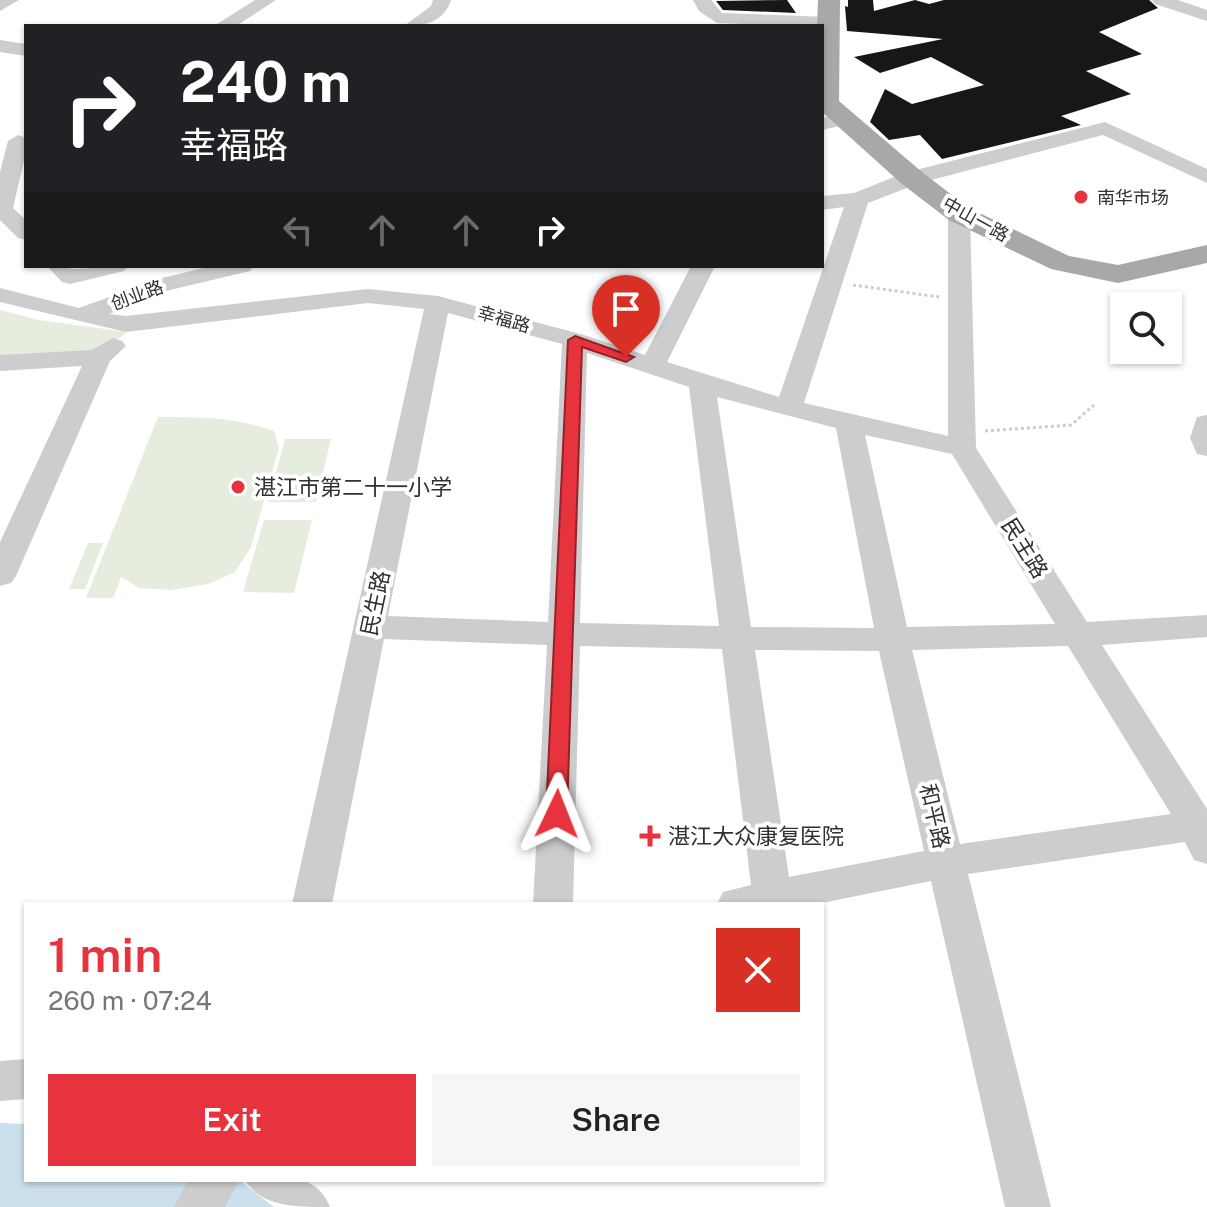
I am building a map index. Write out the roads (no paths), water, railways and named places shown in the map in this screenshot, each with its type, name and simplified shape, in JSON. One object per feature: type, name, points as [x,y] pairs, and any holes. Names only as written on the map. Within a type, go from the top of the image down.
[{"type":"main road","name":"中山一路","points":[[829,11],[827,103],[834,122],[959,214],[1061,263],[1118,274],[1203,259]]},
{"type":"street","points":[[0,6],[10,0]]},
{"type":"street","points":[[226,24],[267,0]]},
{"type":"street","points":[[416,24],[439,9],[442,0]]},
{"type":"street","points":[[702,0],[717,18],[829,11]]},
{"type":"street","points":[[1161,0],[1207,16]]},
{"type":"street","points":[[0,46],[24,50]]},
{"type":"street","points":[[824,203],[858,199],[912,178],[1105,128],[1207,177]]},
{"type":"street","points":[[15,143],[2,209],[24,231]]},
{"type":"street","points":[[789,408],[858,199]]},
{"type":"street","points":[[959,214],[960,301],[973,439]]},
{"type":"street","points":[[61,268],[70,277],[84,270],[91,312]]},
{"type":"street","name":"创业路","points":[[91,312],[162,285],[234,268]]},
{"type":"street","points":[[652,366],[702,268]]},
{"type":"street","points":[[0,286],[91,312]]},
{"type":"street","points":[[0,295],[136,322]]},
{"type":"street","name":"幸福路","points":[[136,322],[368,296],[438,303],[575,340],[702,383],[789,408],[849,423],[973,439]]},
{"type":"street","name":"民生路","points":[[312,902],[438,303]]},
{"type":"street","points":[[0,576],[99,357],[136,322]]},
{"type":"street","points":[[553,902],[575,340]]},
{"type":"street","points":[[0,363],[99,357]]},
{"type":"street","points":[[702,383],[736,636],[755,900],[946,862],[1202,837]]},
{"type":"street","name":"和平路","points":[[849,423],[893,641],[1028,1207]]},
{"type":"street","points":[[1207,423],[1204,438],[1207,448]]},
{"type":"street","name":"民主路","points":[[973,439],[1080,637],[1202,837]]},
{"type":"street","points":[[370,627],[893,641],[1080,637],[1207,626]]},
{"type":"street","points":[[0,1081],[24,1079]]},
{"type":"street","points":[[197,1207],[215,1182]]},
{"type":"street","points":[[271,1182],[307,1207]]},
{"type":"water","points":[[0,1123],[24,1124],[24,1182],[242,1182],[274,1207],[0,1207]]},
{"type":"place","name":"南华市场","points":[[1081,197]]},
{"type":"place","name":"湛江市第二十一小学","points":[[238,487]]},
{"type":"place","name":"湛江大众康复医院","points":[[650,836]]}]
